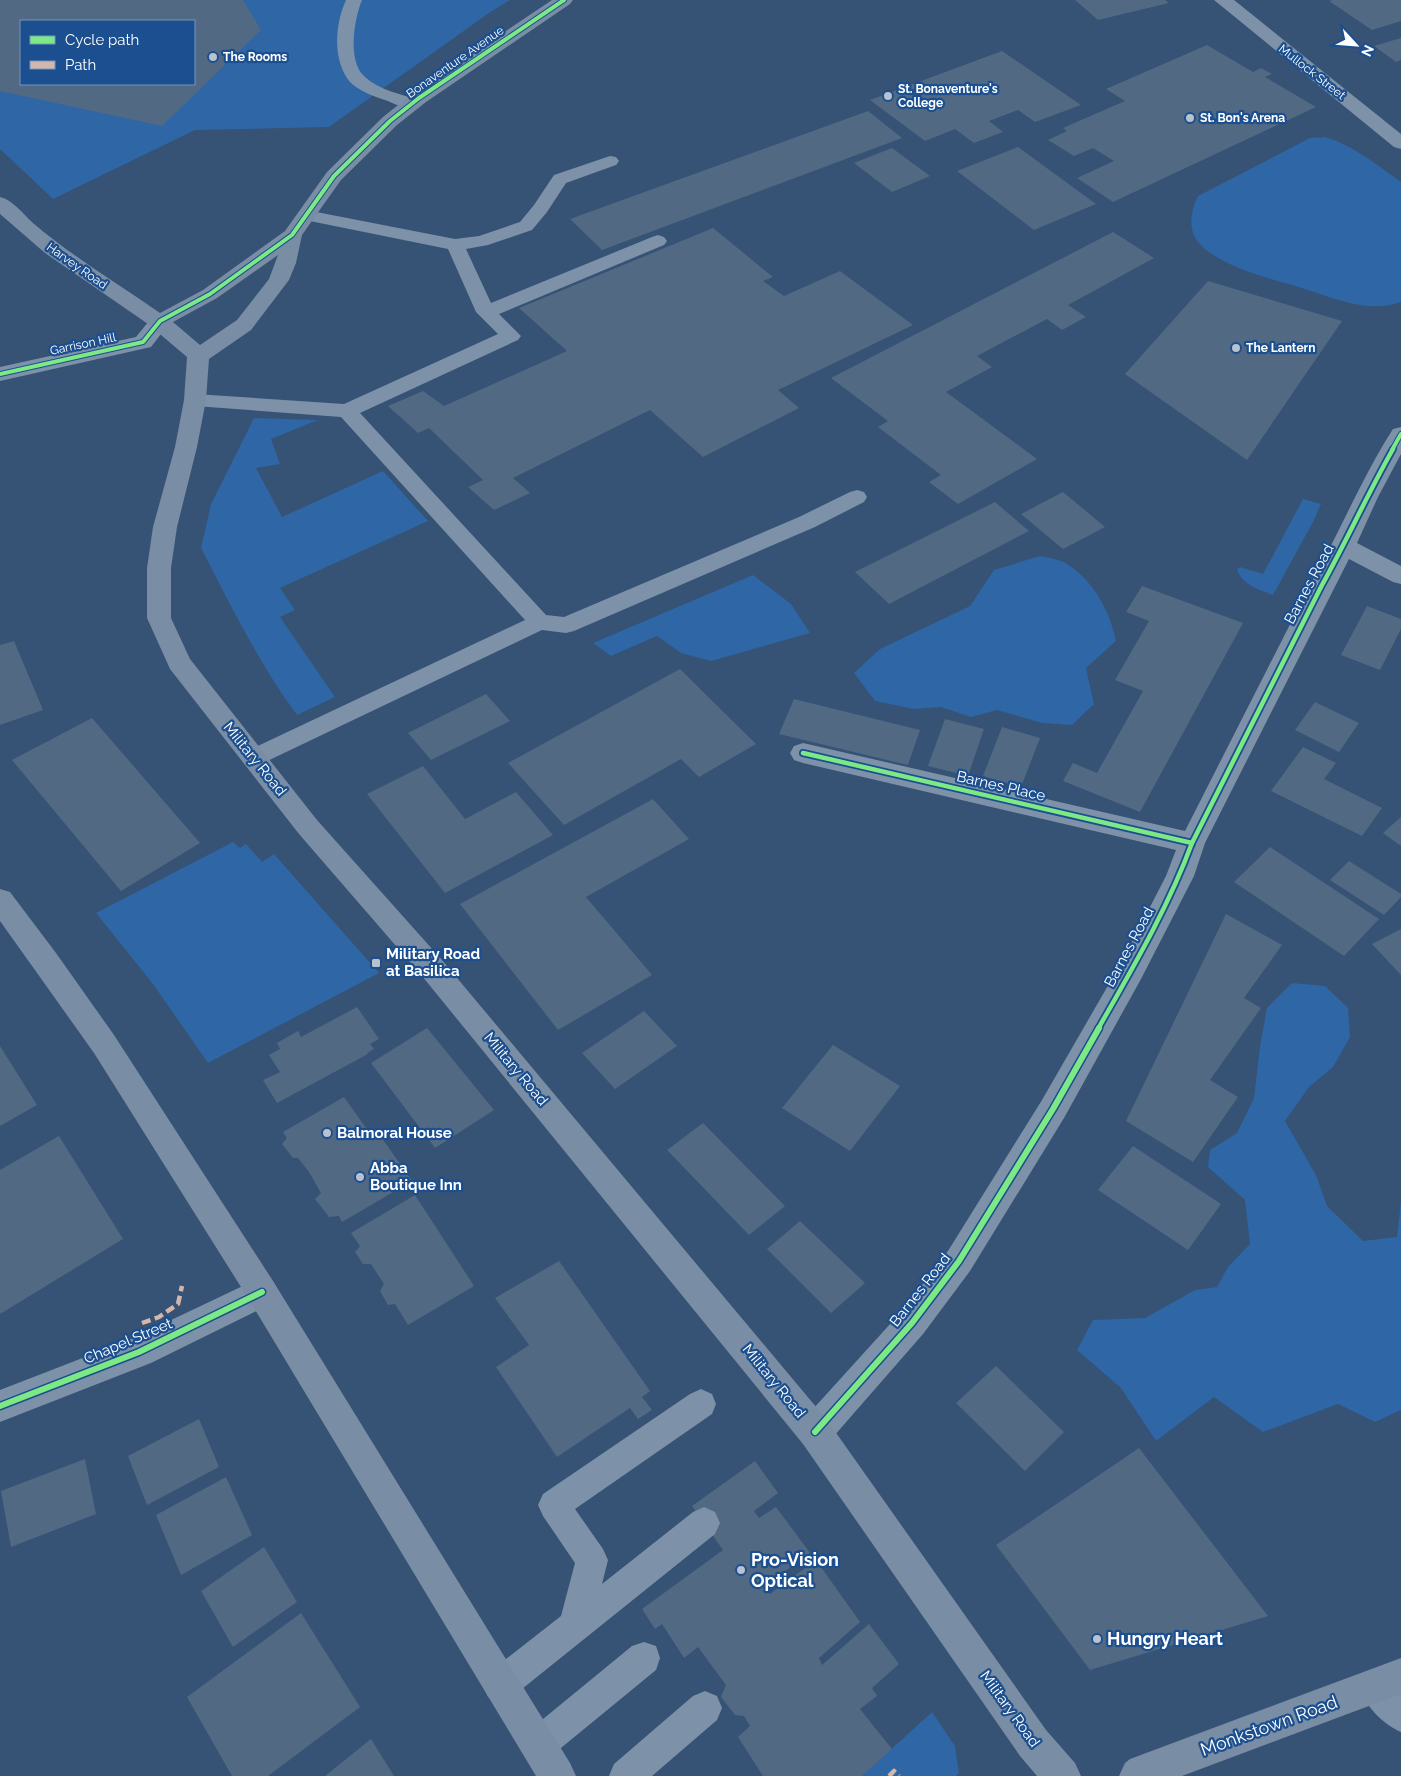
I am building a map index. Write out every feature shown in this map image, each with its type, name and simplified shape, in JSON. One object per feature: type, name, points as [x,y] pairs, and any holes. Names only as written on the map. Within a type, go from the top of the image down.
[{"type":"main road","name":"Bonaventure Avenue","points":[[160,321],[210,294],[292,235],[334,176],[390,121],[564,0]]},
{"type":"main road","name":"Harvey Road","points":[[0,203],[25,228],[65,258],[160,321]]},
{"type":"main road","name":"Bonaventure Avenue","points":[[198,356],[244,326],[279,280],[286,263],[292,235]]},
{"type":"main road","points":[[160,321],[198,356]]},
{"type":"main road","name":"Military Road","points":[[198,356],[195,400],[186,447],[165,527],[159,568],[159,618],[179,663],[330,853],[432,968],[815,1432],[1033,1743],[1062,1776]]},
{"type":"main road","points":[[4,912],[46,961],[104,1044],[262,1292],[557,1776]]},
{"type":"main road","name":"Monkstown Road","points":[[1138,1776],[1143,1772],[1388,1681]]},
{"type":"street","name":"Mullock Street","points":[[1223,0],[1401,143]]},
{"type":"street","name":"Garrison Hill","points":[[0,374],[143,342],[160,321]]},
{"type":"street","name":"Barnes Road","points":[[815,1432],[912,1323],[959,1262],[1053,1109],[1131,971],[1180,876],[1192,843],[1322,585],[1344,546],[1366,497],[1401,434]]},
{"type":"street","points":[[1344,546],[1401,576]]},
{"type":"street","name":"Barnes Place","points":[[803,753],[1192,843]]},
{"type":"street","name":"Chapel Street","points":[[0,1406],[139,1352],[262,1292]]},
{"type":"lane","points":[[354,0],[349,8],[345,40],[348,60],[356,78],[372,88],[412,104]]},
{"type":"lane","points":[[306,215],[455,245],[482,241],[526,226],[541,208],[560,179],[610,161]]},
{"type":"lane","points":[[486,312],[658,241]]},
{"type":"lane","points":[[195,400],[347,411],[511,336],[486,312],[455,245]]},
{"type":"lane","points":[[347,411],[540,622]]},
{"type":"lane","points":[[253,758],[540,622],[566,625],[807,522],[857,497]]},
{"type":"lane","points":[[575,1626],[592,1560],[554,1506],[701,1404]]},
{"type":"lane","points":[[500,1685],[704,1524]]},
{"type":"lane","points":[[538,1745],[644,1658]]},
{"type":"lane","points":[[1388,1681],[1401,1716]]},
{"type":"lane","points":[[626,1776],[705,1708]]},
{"type":"shaded area","points":[[0,0],[510,0],[329,127],[195,130],[53,199],[0,149]]},
{"type":"shaded area","points":[[1325,137],[1355,150],[1401,182],[1401,302],[1371,306],[1337,300],[1250,272],[1221,260],[1209,252],[1195,238],[1191,220],[1198,196],[1310,138]]},
{"type":"shaded area","points":[[254,418],[318,420],[271,439],[280,464],[256,468],[282,517],[383,471],[428,521],[280,588],[295,610],[280,617],[335,697],[297,715],[258,655],[201,548],[211,504]]},
{"type":"shaded area","points":[[1303,499],[1321,504],[1313,522],[1273,595],[1257,589],[1242,579],[1237,569],[1240,567],[1263,574]]},
{"type":"shaded area","points":[[1040,556],[1064,562],[1085,579],[1105,608],[1116,641],[1086,668],[1094,704],[1072,725],[1042,723],[997,710],[971,717],[941,707],[914,709],[875,701],[854,673],[880,649],[970,606],[994,570]]},
{"type":"shaded area","points":[[753,575],[791,604],[810,633],[711,661],[681,653],[657,636],[611,656],[593,643]]},
{"type":"shaded area","points":[[233,842],[240,848],[246,844],[262,862],[274,854],[379,973],[208,1063],[153,984],[96,913]]},
{"type":"shaded area","points":[[1292,983],[1325,986],[1348,1008],[1350,1037],[1333,1067],[1309,1087],[1285,1121],[1316,1175],[1327,1206],[1363,1241],[1397,1237],[1401,1202],[1401,1410],[1375,1422],[1338,1404],[1263,1432],[1214,1397],[1156,1441],[1121,1388],[1077,1350],[1093,1320],[1145,1318],[1195,1290],[1217,1287],[1228,1267],[1250,1244],[1245,1200],[1208,1167],[1210,1150],[1237,1133],[1254,1098],[1267,1008]]},
{"type":"shaded area","points":[[932,1712],[955,1746],[959,1773],[956,1776],[862,1776]]},
{"type":"building","name":"The Rooms","points":[[0,0],[243,0],[261,30],[162,126],[0,91]]},
{"type":"building","points":[[1075,0],[1165,0],[1169,3],[1098,20]]},
{"type":"building","points":[[1401,0],[1401,21],[1372,30],[1329,1]]},
{"type":"building","points":[[1401,38],[1401,60],[1396,62],[1374,46]]},
{"type":"building","name":"St. Bon's Arena","points":[[1207,45],[1253,72],[1261,68],[1272,74],[1265,77],[1316,107],[1113,202],[1077,178],[1114,161],[1093,148],[1074,156],[1048,140],[1067,131],[1063,128],[1125,101],[1106,89]]},
{"type":"building","points":[[1002,51],[1081,105],[1035,122],[1018,110],[989,121],[1003,132],[974,143],[955,129],[925,141],[870,100]]},
{"type":"building","points":[[868,111],[902,138],[602,250],[570,219]]},
{"type":"building","points":[[1018,147],[1096,204],[1034,230],[957,171]]},
{"type":"building","points":[[892,148],[930,176],[892,192],[854,163]]},
{"type":"building","points":[[713,228],[773,277],[763,281],[784,296],[840,271],[913,325],[778,390],[799,408],[703,457],[650,410],[513,478],[530,493],[494,510],[468,487],[483,480],[429,428],[418,433],[388,406],[423,391],[444,406],[567,351],[519,308]]},
{"type":"building","points":[[1113,232],[1154,258],[1068,305],[1086,317],[1062,330],[1047,319],[977,356],[992,367],[946,392],[1037,459],[958,504],[929,482],[941,475],[878,427],[888,421],[831,378]]},
{"type":"building","name":"The Lantern","points":[[1208,281],[1342,321],[1247,460],[1125,374]]},
{"type":"building","points":[[1063,492],[1105,527],[1063,549],[1021,514]]},
{"type":"building","points":[[995,502],[1029,531],[889,604],[855,572]]},
{"type":"building","points":[[1142,586],[1243,623],[1140,812],[1063,781],[1073,763],[1097,773],[1143,691],[1115,680],[1149,621],[1126,612]]},
{"type":"building","points":[[1367,606],[1401,619],[1401,629],[1380,670],[1341,655]]},
{"type":"building","points":[[14,641],[43,710],[0,725],[0,645]]},
{"type":"building","points":[[680,669],[756,744],[699,777],[681,759],[564,825],[508,763]]},
{"type":"building","points":[[486,694],[510,721],[431,760],[408,733]]},
{"type":"building","points":[[794,699],[920,730],[908,765],[779,734]]},
{"type":"building","points":[[1315,702],[1359,723],[1339,752],[1295,730]]},
{"type":"building","points":[[92,718],[200,843],[121,891],[12,760]]},
{"type":"building","points":[[945,719],[984,729],[968,776],[928,766]]},
{"type":"building","points":[[1002,727],[1040,738],[1021,787],[983,776]]},
{"type":"building","points":[[1303,747],[1336,763],[1324,779],[1382,808],[1362,836],[1271,791]]},
{"type":"building","points":[[423,766],[465,819],[516,792],[553,835],[445,893],[367,794]]},
{"type":"building","points":[[653,799],[689,839],[586,897],[652,975],[558,1030],[460,904]]},
{"type":"building","points":[[1401,817],[1401,846],[1383,833]]},
{"type":"building","points":[[1270,847],[1379,919],[1344,956],[1234,882]]},
{"type":"building","points":[[1349,861],[1401,894],[1401,897],[1384,915],[1330,880]]},
{"type":"building","points":[[1226,914],[1282,945],[1244,998],[1261,1008],[1210,1080],[1238,1097],[1193,1162],[1126,1121]]},
{"type":"building","points":[[1401,929],[1401,975],[1372,944]]},
{"type":"building","points":[[357,1007],[379,1039],[370,1044],[374,1049],[277,1103],[263,1080],[280,1072],[269,1055],[280,1049],[277,1043],[298,1031],[301,1037]]},
{"type":"building","points":[[644,1011],[677,1046],[615,1089],[582,1053]]},
{"type":"building","points":[[427,1028],[494,1110],[435,1148],[371,1063]]},
{"type":"building","points":[[833,1045],[900,1086],[850,1151],[782,1108]]},
{"type":"building","points":[[0,1046],[37,1105],[0,1126]]},
{"type":"building","points":[[344,1097],[371,1135],[377,1131],[412,1181],[342,1222],[339,1216],[329,1217],[315,1199],[321,1193],[309,1172],[298,1158],[293,1158],[282,1144],[287,1138],[283,1132]]},
{"type":"building","points":[[703,1123],[785,1206],[749,1235],[667,1150]]},
{"type":"building","points":[[59,1136],[123,1239],[0,1314],[0,1170]]},
{"type":"building","points":[[1133,1146],[1221,1204],[1188,1250],[1098,1190]]},
{"type":"building","points":[[415,1195],[474,1286],[408,1325],[395,1304],[388,1305],[380,1291],[384,1284],[371,1264],[363,1264],[355,1252],[360,1246],[351,1233]]},
{"type":"building","points":[[800,1221],[865,1283],[831,1313],[767,1249]]},
{"type":"building","points":[[559,1261],[650,1391],[642,1397],[652,1410],[638,1419],[630,1408],[557,1457],[496,1367],[529,1345],[495,1298]]},
{"type":"building","points":[[996,1366],[1064,1432],[1025,1471],[956,1403]]},
{"type":"building","points":[[199,1419],[219,1467],[147,1505],[128,1456]]},
{"type":"building","points":[[1139,1448],[1268,1616],[1090,1670],[996,1545]]},
{"type":"building","points":[[85,1459],[96,1514],[11,1547],[1,1491]]},
{"type":"building","points":[[755,1461],[778,1493],[754,1511],[759,1518],[776,1507],[810,1553],[765,1586],[770,1594],[816,1560],[860,1622],[819,1658],[822,1665],[869,1624],[899,1664],[872,1688],[877,1696],[860,1709],[892,1749],[862,1776],[763,1776],[738,1737],[750,1726],[744,1716],[735,1715],[721,1697],[726,1685],[698,1647],[684,1658],[662,1624],[655,1629],[642,1609],[723,1550],[692,1506]]},
{"type":"building","points":[[226,1477],[252,1535],[181,1575],[156,1515]]},
{"type":"building","points":[[264,1547],[297,1602],[233,1647],[201,1591]]},
{"type":"building","points":[[301,1613],[360,1707],[268,1776],[232,1776],[187,1697]]},
{"type":"building","points":[[371,1739],[394,1776],[325,1776]]},
{"type":"marked path","points":[[142,1323],[159,1317],[178,1304],[182,1286]]},
{"type":"marked path","points":[[889,1776],[894,1771],[899,1776]]},
{"type":"cycle path","points":[[0,374],[143,342],[160,321],[210,294],[292,235],[334,176],[390,121],[419,98],[564,0]]},
{"type":"cycle path","points":[[815,1432],[912,1323],[959,1261],[1053,1109],[1131,971],[1180,876],[1192,843],[1322,585],[1344,546],[1366,497],[1401,434]]},
{"type":"cycle path","points":[[803,753],[1192,843]]},
{"type":"cycle path","points":[[0,1406],[139,1352],[262,1292]]},
{"type":"place","name":"The Rooms","points":[[213,57]]},
{"type":"place","name":"St. Bonaventure's College","points":[[888,96]]},
{"type":"place","name":"St. Bon's Arena","points":[[1190,118]]},
{"type":"place","name":"The Lantern","points":[[1236,348]]},
{"type":"place","name":"Military Road at Basilica","points":[[376,963]]},
{"type":"place","name":"Balmoral House","points":[[327,1133]]},
{"type":"place","name":"Abba Boutique Inn","points":[[360,1177]]},
{"type":"place","name":"Pro-Vision Optical","points":[[741,1570]]},
{"type":"place","name":"Hungry Heart","points":[[1097,1639]]}]
